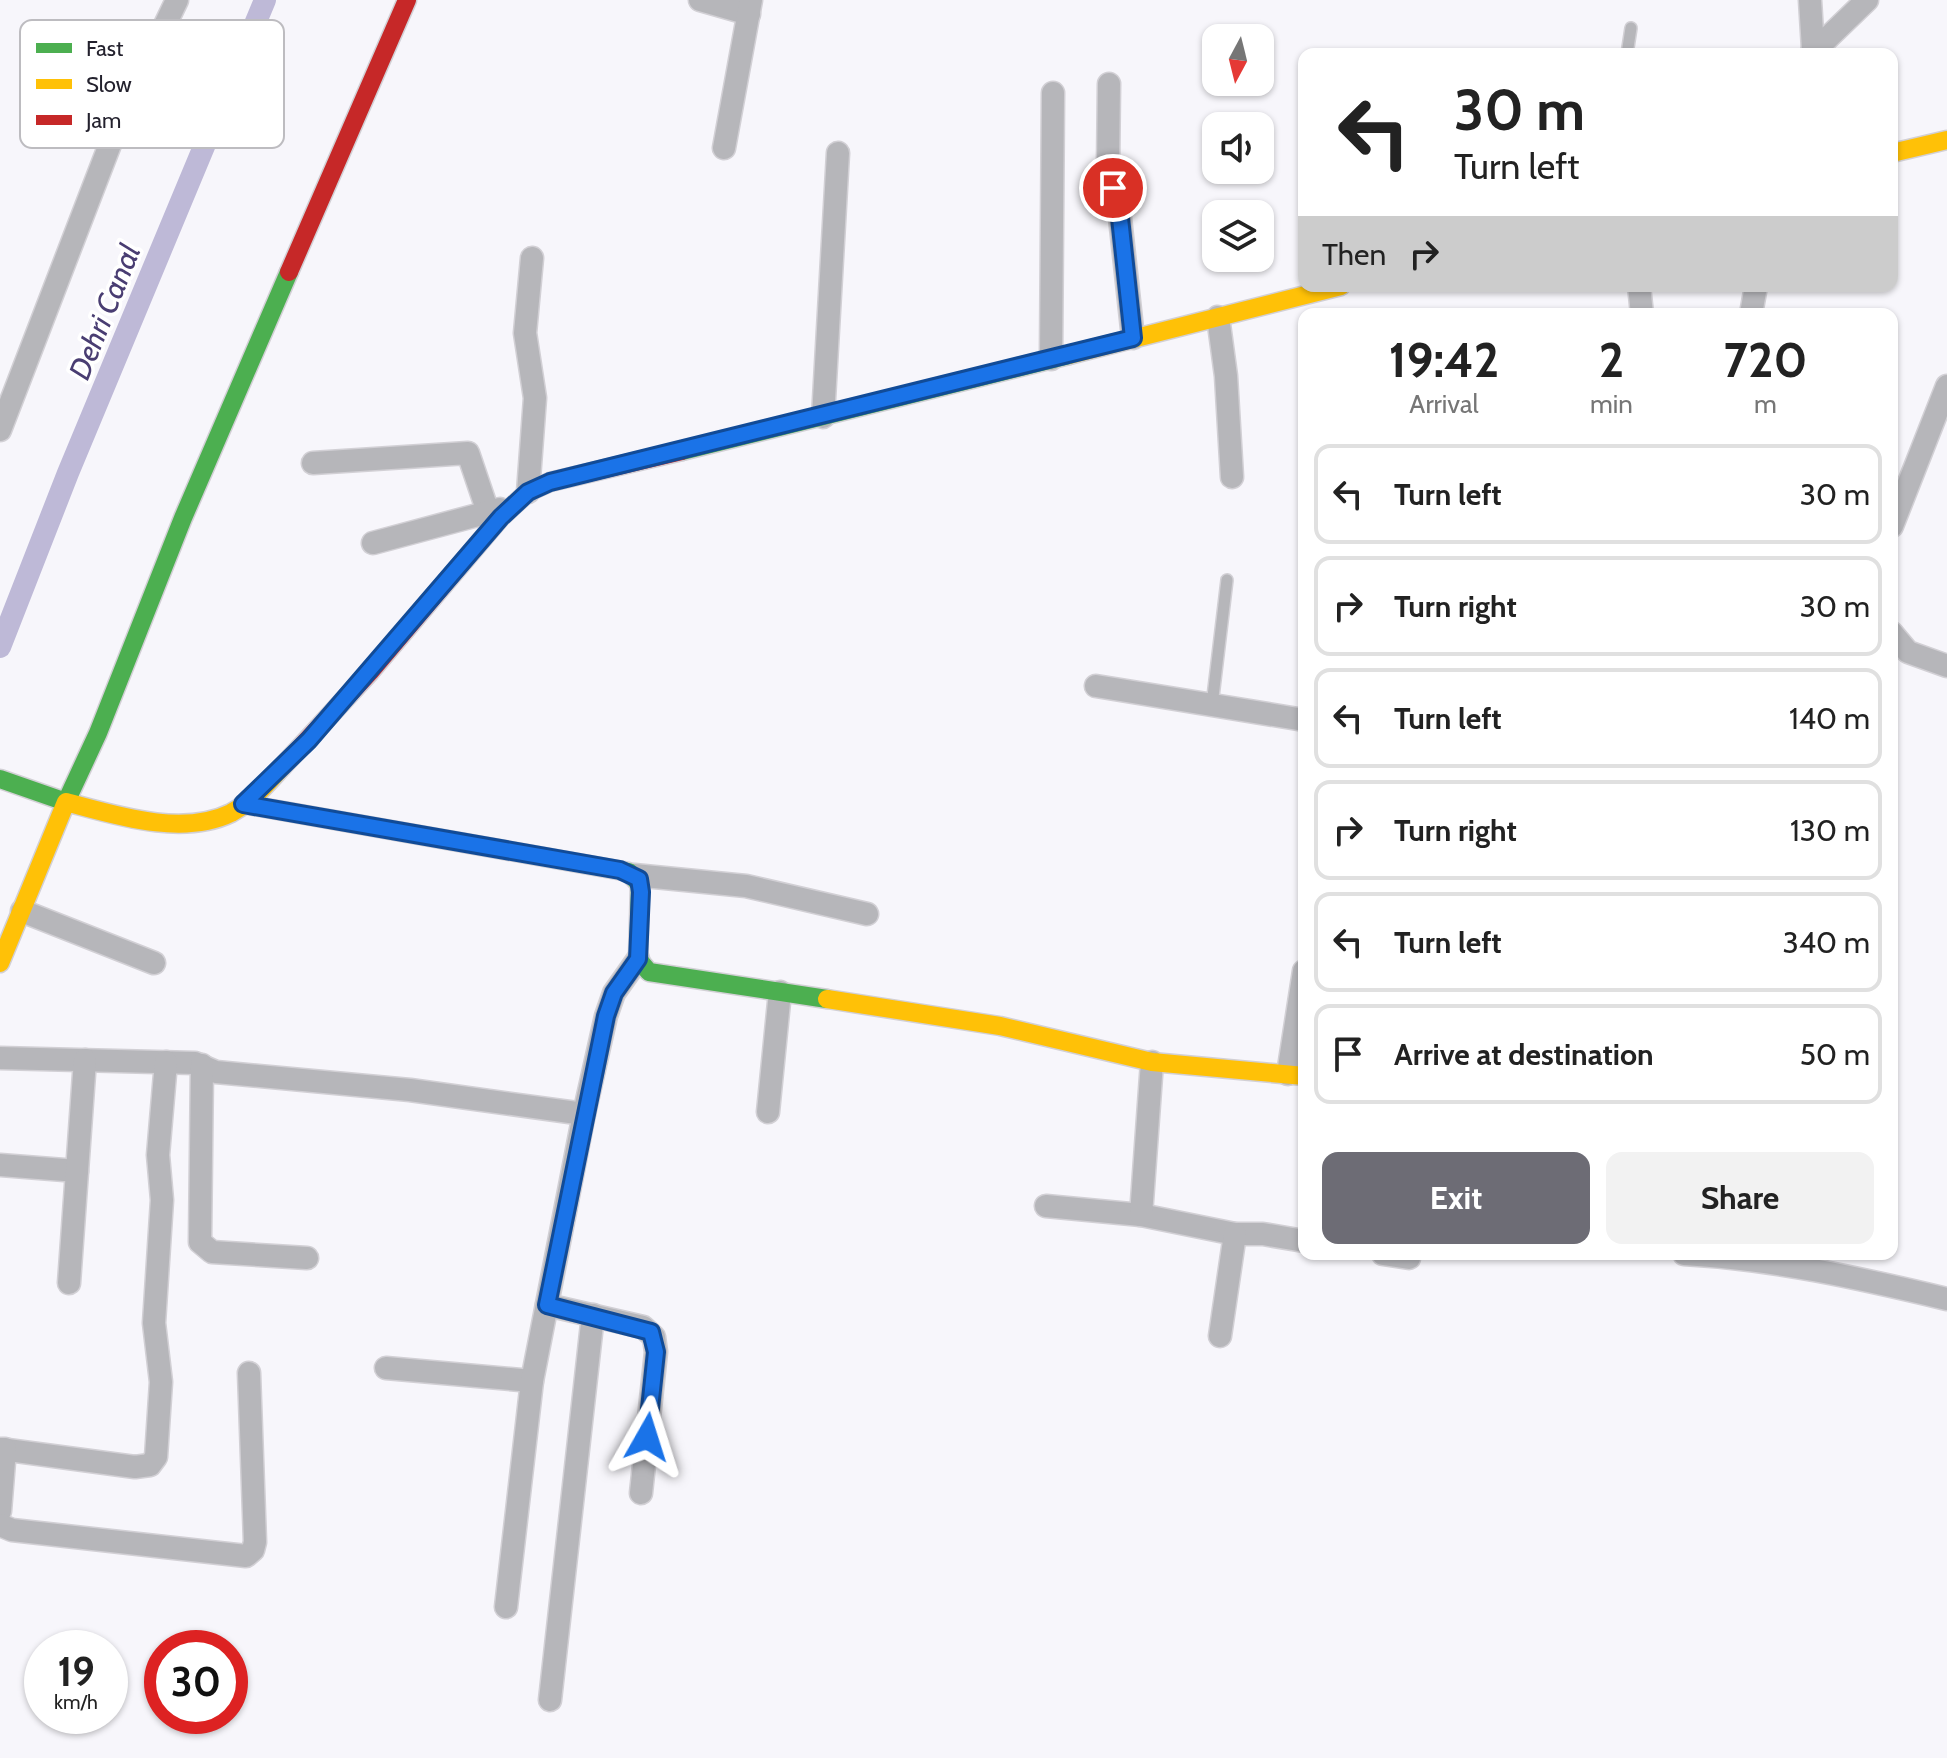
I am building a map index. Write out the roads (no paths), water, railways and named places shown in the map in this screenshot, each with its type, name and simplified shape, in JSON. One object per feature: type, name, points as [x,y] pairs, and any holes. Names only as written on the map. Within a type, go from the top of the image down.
[{"type":"main road","points":[[0,963],[98,733],[183,518],[407,0]]},
{"type":"main road","points":[[1898,152],[1947,140]]},
{"type":"main road","points":[[4,780],[66,802],[124,817],[164,820],[224,816],[243,804],[309,740],[520,499],[550,482],[823,417],[1317,292]]},
{"type":"main road","points":[[243,804],[620,870],[634,875],[641,892],[638,959],[644,969],[657,974],[1000,1026],[1152,1062],[1296,1075]]},
{"type":"street","points":[[167,20],[177,0]]},
{"type":"street","points":[[700,0],[750,7],[724,148]]},
{"type":"street","points":[[1810,0],[1812,48]]},
{"type":"street","points":[[1815,48],[1867,0]]},
{"type":"street","points":[[1109,84],[1108,167],[1120,218],[1133,338]]},
{"type":"street","points":[[1051,359],[1053,93]]},
{"type":"street","points":[[0,430],[109,148]]},
{"type":"street","points":[[823,417],[838,153]]},
{"type":"street","points":[[373,543],[488,512],[520,499],[535,398],[525,333],[532,258]]},
{"type":"street","points":[[1218,317],[1226,376],[1232,477]]},
{"type":"street","points":[[1898,511],[1947,386]]},
{"type":"street","points":[[313,463],[468,453],[488,512]]},
{"type":"street","points":[[1898,640],[1908,652],[1947,666]]},
{"type":"street","points":[[1096,686],[1298,719]]},
{"type":"street","points":[[634,875],[746,886],[867,914]]},
{"type":"street","points":[[22,911],[154,963]]},
{"type":"street","points":[[506,1607],[532,1381],[584,1114],[614,993],[638,959]]},
{"type":"street","points":[[768,1112],[780,992]]},
{"type":"street","points":[[1296,1075],[1298,1047]]},
{"type":"street","points":[[0,1058],[202,1065],[222,1073],[410,1090],[584,1114]]},
{"type":"street","points":[[69,1283],[85,1060]]},
{"type":"street","points":[[0,1511],[2,1449],[135,1467],[150,1465],[156,1457],[161,1393],[161,1365],[154,1323],[162,1200],[158,1155],[166,1062]]},
{"type":"street","points":[[1141,1215],[1152,1062]]},
{"type":"street","points":[[202,1065],[200,1242],[212,1252],[307,1258]]},
{"type":"street","points":[[0,1165],[77,1171]]},
{"type":"street","points":[[1046,1206],[1141,1215],[1235,1234],[1263,1234],[1298,1240]]},
{"type":"street","points":[[1220,1336],[1235,1234]]},
{"type":"street","points":[[1767,1260],[1947,1299]]},
{"type":"street","points":[[547,1305],[643,1327],[654,1337],[656,1352],[641,1493]]},
{"type":"street","points":[[550,1700],[593,1315]]},
{"type":"street","points":[[386,1368],[532,1381]]},
{"type":"street","points":[[0,1525],[12,1530],[246,1556],[255,1542],[249,1373]]},
{"type":"lane","points":[[1628,48],[1631,28]]},
{"type":"lane","points":[[1212,705],[1227,580]]},
{"type":"waterway","name":"Dehri Canal","points":[[257,20],[265,0]]},
{"type":"waterway","name":"Dehri Canal","points":[[0,647],[68,473],[203,148]]}]
